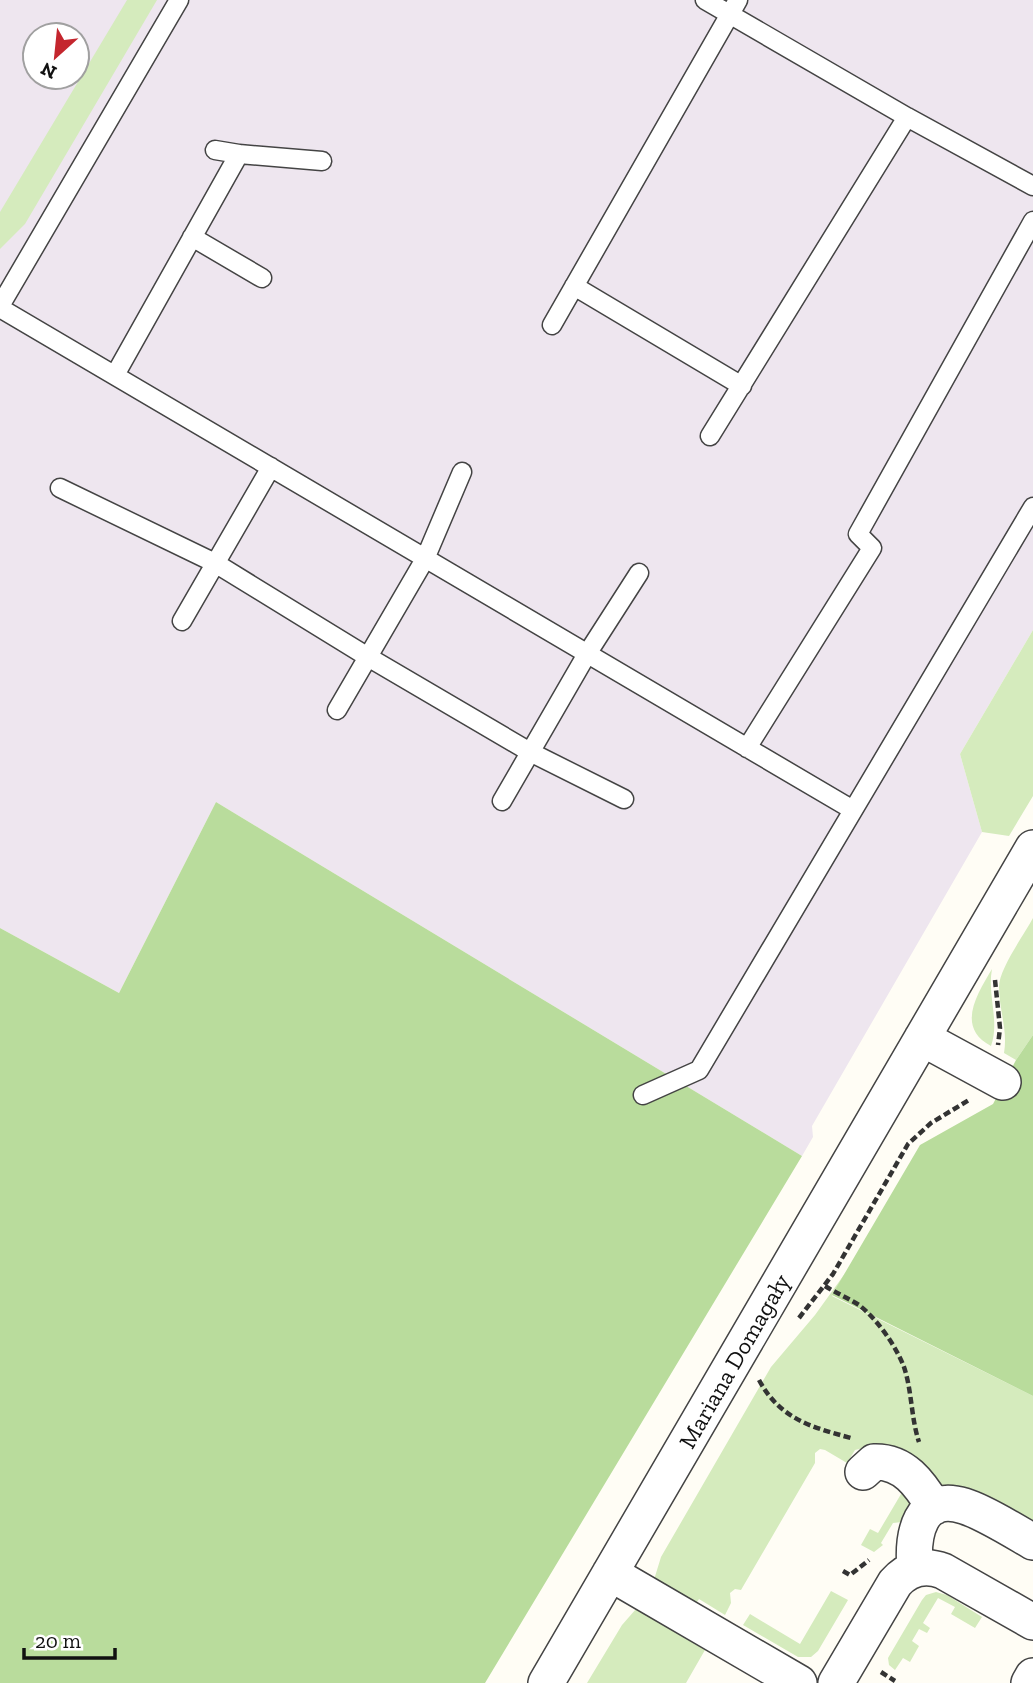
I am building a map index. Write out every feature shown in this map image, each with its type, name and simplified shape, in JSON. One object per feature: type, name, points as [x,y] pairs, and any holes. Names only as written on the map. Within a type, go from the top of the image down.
[{"type":"street","name":"Mariana Domagały","points":[[546,1683],[1033,848]]},
{"type":"street","points":[[922,1038],[997,1067]]},
{"type":"street","points":[[860,1455],[890,1464],[918,1481],[934,1507]]},
{"type":"street","points":[[915,1569],[912,1545],[916,1528],[926,1513],[944,1504],[965,1506],[1033,1542]]},
{"type":"street","points":[[836,1683],[895,1583],[904,1574],[915,1569],[932,1567],[943,1571],[1033,1622]]},
{"type":"street","points":[[610,1573],[799,1683]]},
{"type":"street","points":[[1029,1683],[1033,1676]]},
{"type":"lane","points":[[179,0],[0,307],[853,810]]},
{"type":"lane","points":[[705,0],[733,7],[907,117],[1033,186]]},
{"type":"lane","points":[[552,325],[733,7]]},
{"type":"lane","points":[[710,436],[907,117]]},
{"type":"lane","points":[[215,150],[322,161]]},
{"type":"lane","points":[[115,376],[239,154]]},
{"type":"lane","points":[[747,748],[872,548],[858,534],[1033,221]]},
{"type":"lane","points":[[192,237],[262,278]]},
{"type":"lane","points":[[574,286],[742,386]]},
{"type":"lane","points":[[182,621],[271,467]]},
{"type":"lane","points":[[337,710],[425,558],[462,472]]},
{"type":"lane","points":[[60,488],[215,563],[530,752],[624,799]]},
{"type":"lane","points":[[643,1095],[699,1070],[1033,507]]},
{"type":"lane","points":[[502,801],[587,654],[639,573]]},
{"type":"path","points":[[996,972],[1000,1037],[997,1067]]},
{"type":"path","points":[[908,1144],[931,1123],[966,1103],[972,1096]]},
{"type":"path","points":[[825,1286],[861,1307],[895,1349],[904,1367],[911,1415],[920,1444]]},
{"type":"path","points":[[762,1384],[777,1406],[860,1455]]},
{"type":"path","points":[[875,1669],[895,1681]]},
{"type":"shaded area","points":[[0,0],[1033,0],[1033,630],[960,754],[982,832],[812,1126],[813,1137],[802,1156],[216,802],[119,993],[0,928]]},
{"type":"green space","points":[[127,0],[157,0],[25,224],[0,249],[0,212],[72,91],[91,91],[91,60]]},
{"type":"green space","points":[[1033,630],[1033,796],[1009,836],[982,832],[960,754]]},
{"type":"green space","points":[[216,802],[802,1156],[485,1683],[0,1683],[0,928],[119,993]]},
{"type":"green space","points":[[1033,918],[1033,1035],[1016,1060],[1004,1053],[1005,1036],[999,987],[1007,962]]},
{"type":"green space","points":[[992,969],[994,1027],[991,1046],[980,1038],[972,1020],[976,999]]},
{"type":"green space","points":[[1033,1035],[1033,1396],[832,1295],[920,1145],[993,1104],[1016,1060]]},
{"type":"green space","points":[[846,1272],[832,1296],[1033,1396],[1033,1528],[942,1487],[872,1446],[855,1450],[847,1463],[820,1449],[815,1453],[815,1463],[741,1590],[735,1589],[730,1593],[731,1603],[725,1615],[699,1599],[693,1608],[653,1583],[661,1557],[771,1367],[815,1315]]},
{"type":"green space","points":[[904,1489],[911,1504],[902,1522],[893,1523],[881,1543],[883,1545],[874,1552],[861,1545],[870,1529],[878,1533]]},
{"type":"green space","points":[[831,1591],[848,1600],[818,1651],[811,1657],[798,1657],[743,1625],[750,1614],[800,1644]]},
{"type":"green space","points":[[936,1592],[947,1595],[982,1617],[975,1628],[951,1614],[955,1607],[938,1598],[923,1623],[930,1628],[927,1633],[919,1629],[912,1641],[919,1646],[910,1662],[903,1658],[895,1670],[889,1665],[888,1658],[922,1600],[926,1595]]},
{"type":"green space","points":[[636,1609],[705,1650],[686,1683],[587,1683],[622,1625]]}]
